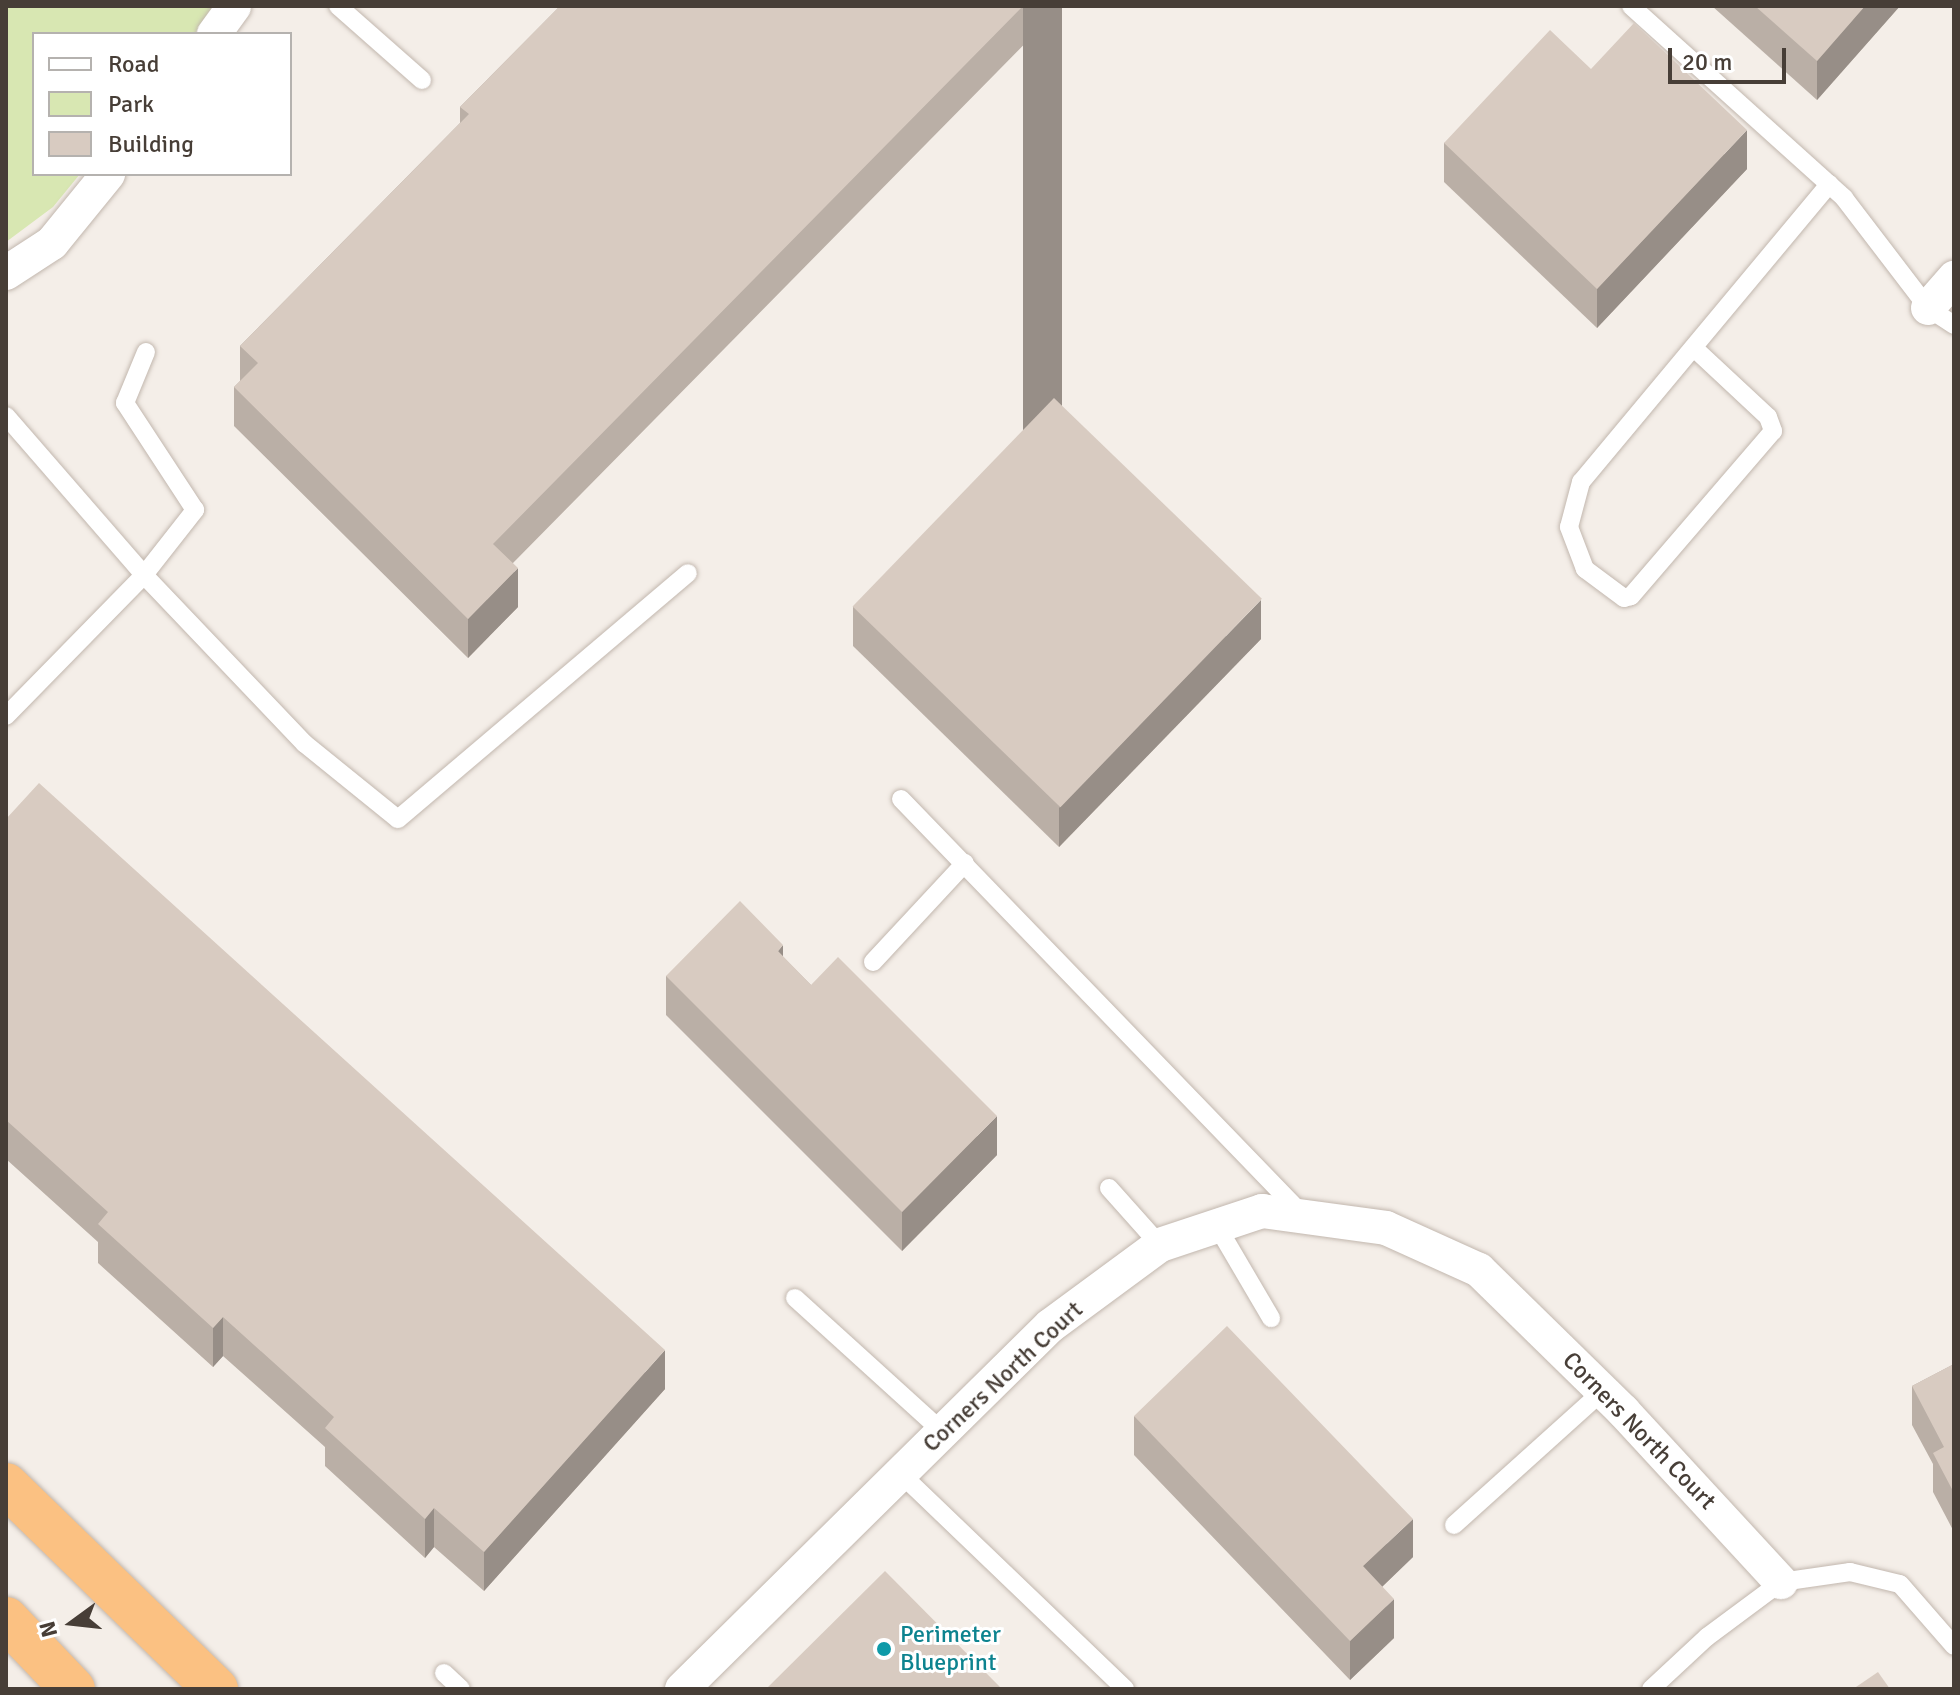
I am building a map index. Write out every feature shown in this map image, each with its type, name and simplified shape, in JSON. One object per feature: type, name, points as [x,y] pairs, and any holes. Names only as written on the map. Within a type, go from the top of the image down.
[{"type":"highway","points":[[6,1485],[216,1689]]},
{"type":"highway","points":[[6,1619],[73,1689]]},
{"type":"street","points":[[215,32],[234,6]]},
{"type":"street","points":[[6,273],[52,243],[106,176]]},
{"type":"street","points":[[1941,316],[1954,278]]},
{"type":"street","name":"Corners North Court","points":[[682,1689],[1050,1326],[1160,1245],[1262,1211],[1386,1228],[1479,1270],[1603,1391],[1781,1582]]},
{"type":"lane","points":[[338,6],[422,80]]},
{"type":"lane","points":[[1631,6],[1844,198],[1941,316]]},
{"type":"lane","points":[[1694,348],[1768,417],[1773,431],[1631,596],[1624,598],[1585,569],[1569,527],[1581,482],[1829,184]]},
{"type":"lane","points":[[6,716],[144,575],[195,510],[125,403],[146,352]]},
{"type":"lane","points":[[6,416],[144,575],[305,744],[398,819],[688,573]]},
{"type":"lane","points":[[901,799],[1306,1217]]},
{"type":"lane","points":[[873,962],[965,863]]},
{"type":"lane","points":[[1109,1188],[1160,1245]]},
{"type":"lane","points":[[1217,1226],[1271,1318]]},
{"type":"lane","points":[[795,1298],[943,1432]]},
{"type":"lane","points":[[1454,1525],[1603,1391]]},
{"type":"lane","points":[[900,1473],[1125,1689]]},
{"type":"lane","points":[[1651,1689],[1707,1637],[1781,1582],[1850,1572],[1900,1584],[1954,1646]]},
{"type":"lane","points":[[444,1673],[461,1689]]},
{"type":"green space","points":[[6,6],[217,6],[196,32],[32,32],[32,176],[78,176],[53,207],[6,242]]},
{"type":"building","points":[[560,6],[1023,6],[493,544],[518,568],[468,619],[234,387],[258,363],[240,346],[469,114],[460,107]]},
{"type":"building","points":[[1755,6],[1865,6],[1817,61]]},
{"type":"building","points":[[1634,23],[1747,130],[1597,289],[1444,143],[1550,30],[1591,69]]},
{"type":"building","points":[[1054,398],[1262,599],[1060,807],[853,607]]},
{"type":"building","points":[[39,783],[665,1350],[484,1552],[434,1508],[425,1519],[325,1428],[334,1417],[223,1317],[213,1328],[98,1224],[108,1212],[6,1120],[6,819]]},
{"type":"building","points":[[740,901],[783,945],[778,951],[811,985],[838,957],[997,1116],[902,1212],[666,976]]},
{"type":"building","points":[[1227,1326],[1413,1519],[1363,1566],[1394,1599],[1350,1641],[1134,1416]]},
{"type":"building","points":[[1954,1364],[1954,1493],[1933,1453],[1944,1447],[1912,1386]]},
{"type":"building","points":[[885,1571],[1002,1689],[766,1689]]},
{"type":"building","points":[[1878,1672],[1890,1689],[1853,1689]]},
{"type":"place","name":"Perimeter Blueprint","points":[[884,1649]]}]
